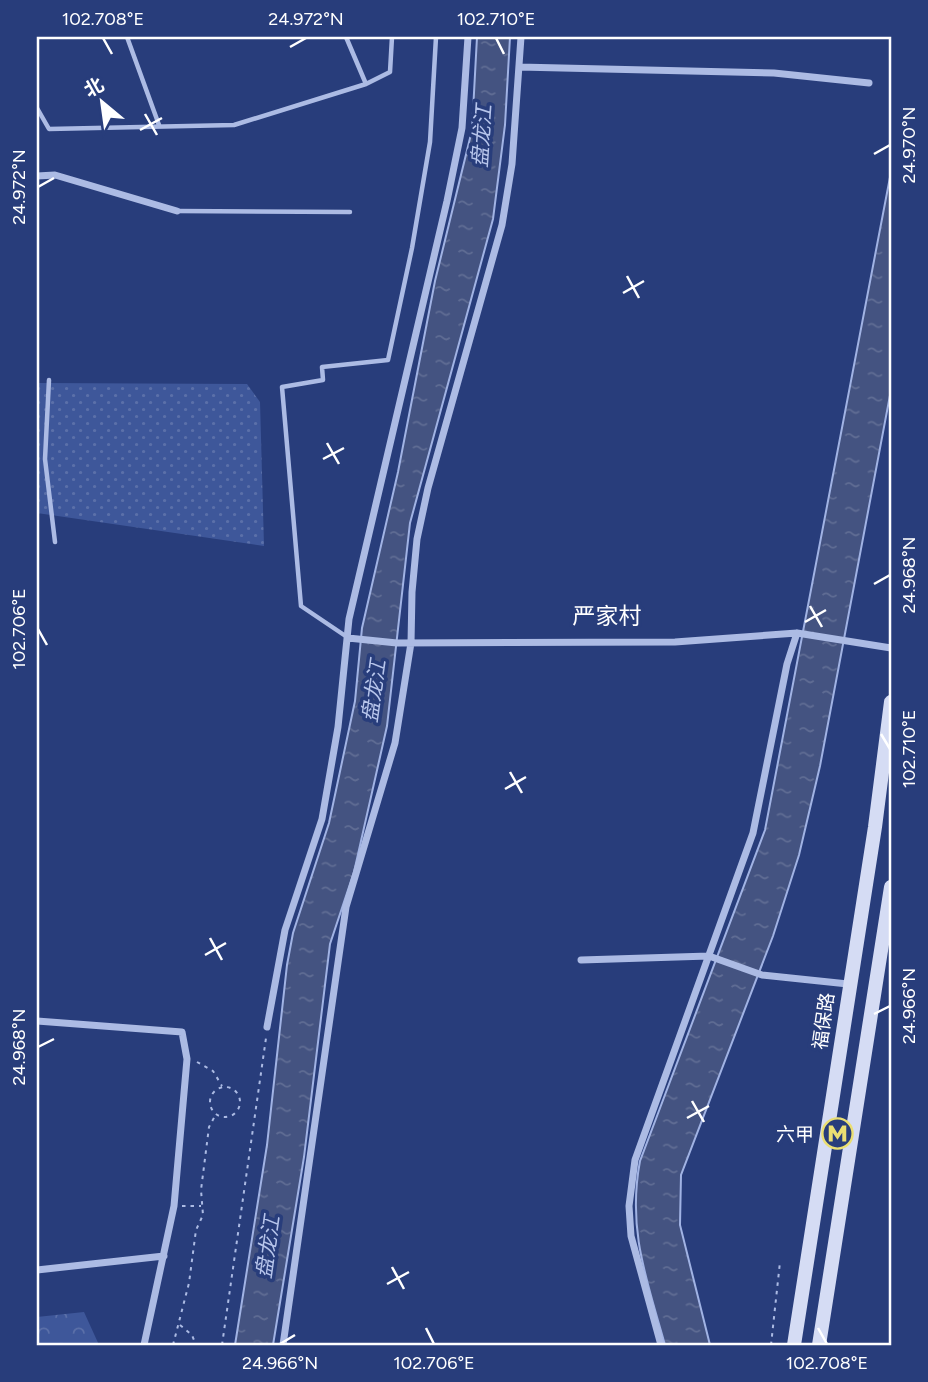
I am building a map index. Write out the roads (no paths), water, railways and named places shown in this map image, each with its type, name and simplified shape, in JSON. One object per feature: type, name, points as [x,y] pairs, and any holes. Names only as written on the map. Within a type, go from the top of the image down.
[{"type":"main road","name":"福保路","points":[[793,1345],[848,984],[875,827],[891,702]]},
{"type":"main road","points":[[820,1345],[891,887]]},
{"type":"street","points":[[267,1027],[285,930],[322,819],[338,727],[349,619],[462,128],[468,37]]},
{"type":"street","points":[[283,1345],[346,907],[395,743],[411,643],[417,539],[428,488],[502,225],[512,164],[521,37]]},
{"type":"street","points":[[519,67],[774,74],[869,83]]},
{"type":"street","points":[[37,176],[55,176],[177,211]]},
{"type":"street","points":[[348,638],[397,643],[675,642],[797,634],[891,648]]},
{"type":"street","points":[[661,1345],[631,1236],[629,1206],[635,1160],[753,833],[787,664],[797,634]]},
{"type":"street","points":[[581,960],[709,956],[762,975],[848,984]]},
{"type":"street","points":[[37,1021],[182,1032],[187,1059],[174,1206],[144,1345]]},
{"type":"street","points":[[37,1270],[164,1256]]},
{"type":"lane","points":[[127,37],[159,125]]},
{"type":"lane","points":[[346,37],[366,84]]},
{"type":"lane","points":[[37,108],[49,129],[234,125],[366,84],[390,72],[392,37]]},
{"type":"lane","points":[[348,638],[301,606],[282,387],[323,380],[322,367],[388,360],[412,248],[430,142],[436,37]]},
{"type":"lane","points":[[177,211],[350,212]]},
{"type":"lane","points":[[49,380],[45,459],[55,542]]},
{"type":"water","name":"盘龙江","points":[[477,37],[510,37],[505,125],[493,219],[410,523],[387,726],[354,872],[330,944],[304,1157],[273,1345],[235,1345],[267,1145],[287,965],[293,933],[329,823],[355,701],[362,628],[398,472],[435,281],[472,130]]},
{"type":"water","points":[[891,172],[891,390],[820,766],[799,855],[773,936],[681,1175],[680,1225],[710,1345],[665,1345],[637,1232],[640,1161],[765,830]]},
{"type":"place","name":"六甲","points":[[837,1134]]},
{"type":"district","name":"严家村","points":[[607,616]]}]
